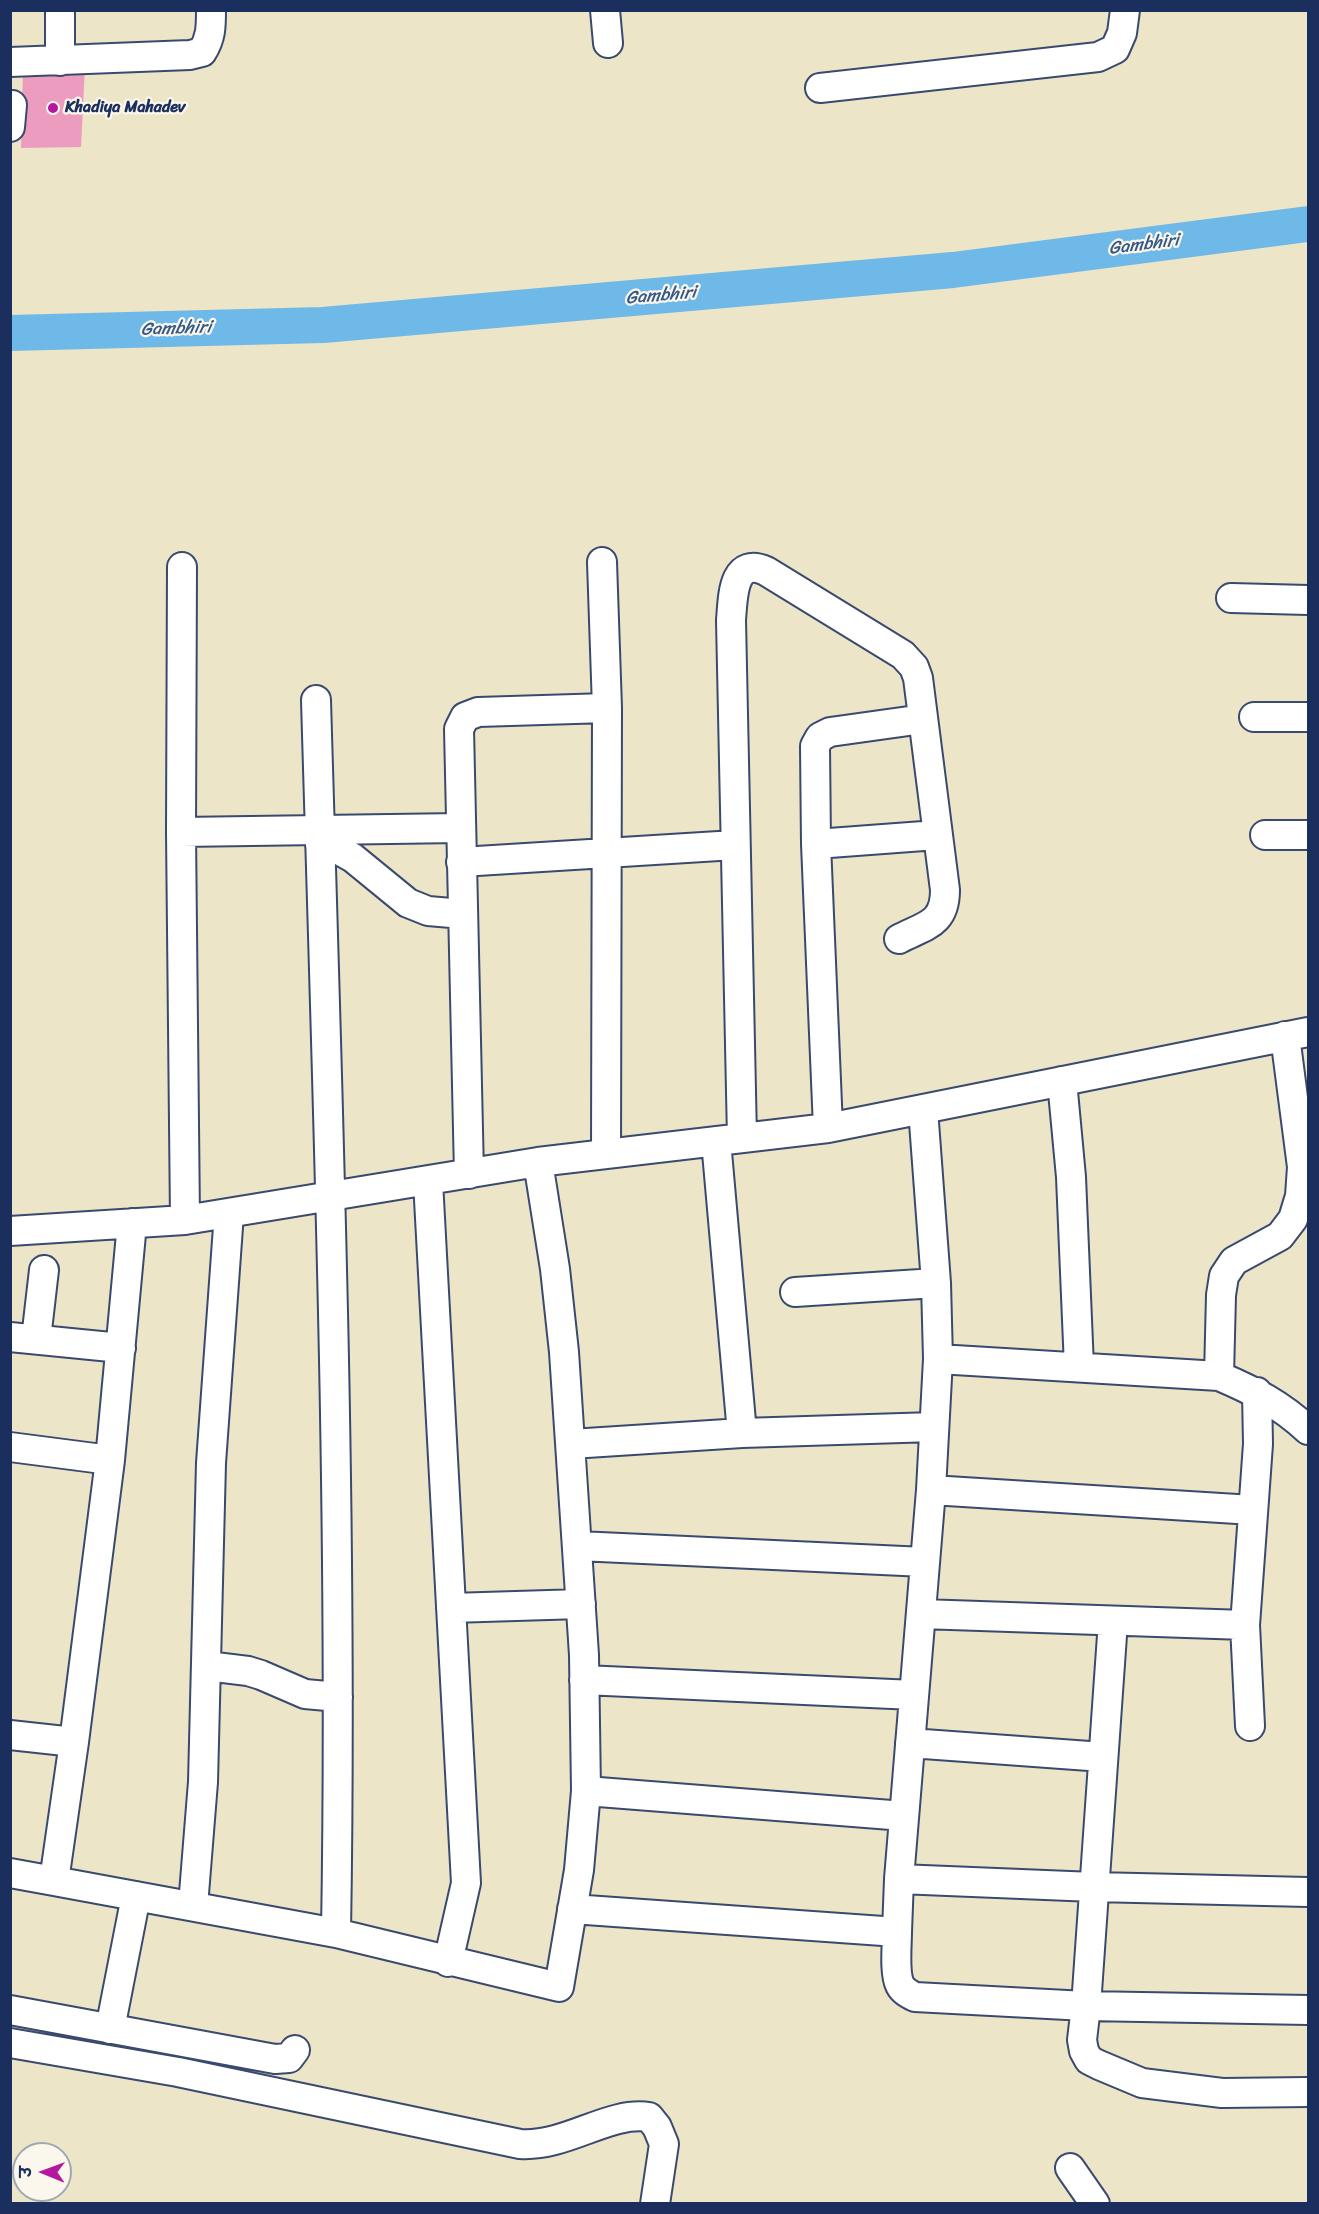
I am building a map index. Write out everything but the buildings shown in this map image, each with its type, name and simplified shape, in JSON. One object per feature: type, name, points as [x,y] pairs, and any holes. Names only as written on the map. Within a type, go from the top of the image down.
[{"type":"street","points":[[60,10],[60,61]]},
{"type":"street","points":[[10,62],[190,55],[202,52],[212,30],[211,10]]},
{"type":"street","points":[[606,10],[608,43]]},
{"type":"street","points":[[820,88],[1098,57],[1115,49],[1122,33],[1125,10]]},
{"type":"street","points":[[602,562],[607,708],[606,1154]]},
{"type":"street","points":[[182,567],[181,832],[185,1220]]},
{"type":"street","points":[[742,1433],[729,1140],[735,845],[731,620],[734,588],[738,576],[747,568],[756,567],[766,572],[903,656],[914,667],[918,678],[945,904],[941,914],[932,922],[899,939]]},
{"type":"street","points":[[1231,598],[1308,600]]},
{"type":"street","points":[[316,699],[330,1197],[338,1697],[336,1933]]},
{"type":"street","points":[[469,1174],[459,729],[465,717],[478,712],[607,708]]},
{"type":"street","points":[[1254,717],[1308,717]]},
{"type":"street","points":[[828,1128],[816,844],[815,746],[820,737],[830,732],[923,719]]},
{"type":"street","points":[[181,832],[320,837],[460,828]]},
{"type":"street","points":[[816,844],[937,835]]},
{"type":"street","points":[[1265,835],[1308,836]]},
{"type":"street","points":[[320,837],[353,858],[408,903],[428,911],[463,914]]},
{"type":"street","points":[[461,862],[735,845]]},
{"type":"street","points":[[10,1231],[185,1220],[538,1162],[828,1128],[1297,1034],[1304,1194],[1293,1218],[1281,1236],[1234,1261],[1224,1275],[1221,1295],[1219,1376]]},
{"type":"street","points":[[1062,1081],[1071,1177],[1079,1367]]},
{"type":"street","points":[[923,1109],[936,1283],[938,1359],[931,1490],[899,1879],[897,1932],[899,1984],[915,1997],[1086,2006],[1308,2010]]},
{"type":"street","points":[[10,1873],[336,1933],[448,1962],[508,1973],[559,1987],[579,1870],[586,1791],[585,1655],[571,1444],[555,1269],[538,1162]]},
{"type":"street","points":[[428,1181],[466,1883],[448,1962]]},
{"type":"street","points":[[193,1906],[203,1782],[211,1463],[229,1213]]},
{"type":"street","points":[[54,1881],[110,1460],[132,1223]]},
{"type":"street","points":[[44,1270],[23,1338],[121,1348]]},
{"type":"street","points":[[795,1292],[936,1283]]},
{"type":"street","points":[[938,1359],[1219,1376],[1257,1392],[1286,1410],[1308,1430]]},
{"type":"street","points":[[1250,1726],[1245,1625],[1258,1443],[1257,1392]]},
{"type":"street","points":[[571,1444],[742,1433],[934,1427]]},
{"type":"street","points":[[10,1447],[110,1460]]},
{"type":"street","points":[[931,1490],[1253,1510]]},
{"type":"street","points":[[578,1546],[925,1562]]},
{"type":"street","points":[[451,1608],[581,1604]]},
{"type":"street","points":[[921,1614],[1245,1625]]},
{"type":"street","points":[[1113,1621],[1082,2040],[1084,2051],[1089,2060],[1142,2083],[1222,2093],[1308,2092]]},
{"type":"street","points":[[207,1666],[248,1671],[305,1694],[338,1697]]},
{"type":"street","points":[[584,1680],[914,1695]]},
{"type":"street","points":[[10,1735],[74,1742]]},
{"type":"street","points":[[910,1743],[1103,1757]]},
{"type":"street","points":[[586,1791],[904,1816]]},
{"type":"street","points":[[899,1879],[1094,1887],[1308,1892]]},
{"type":"street","points":[[110,2029],[136,1896]]},
{"type":"street","points":[[573,1909],[897,1932]]},
{"type":"street","points":[[10,2010],[275,2059],[289,2058],[295,2050]]},
{"type":"street","points":[[10,2043],[178,2072],[520,2144],[534,2145],[556,2141],[635,2115],[649,2117],[657,2127],[664,2144],[655,2204]]},
{"type":"street","points":[[1070,2168],[1095,2204]]},
{"type":"waterway","name":"Gambhiri","points":[[10,333],[323,325],[953,270],[1308,224]]},
{"type":"place","name":"Khadiya Mahadev","points":[[53,108]]}]
